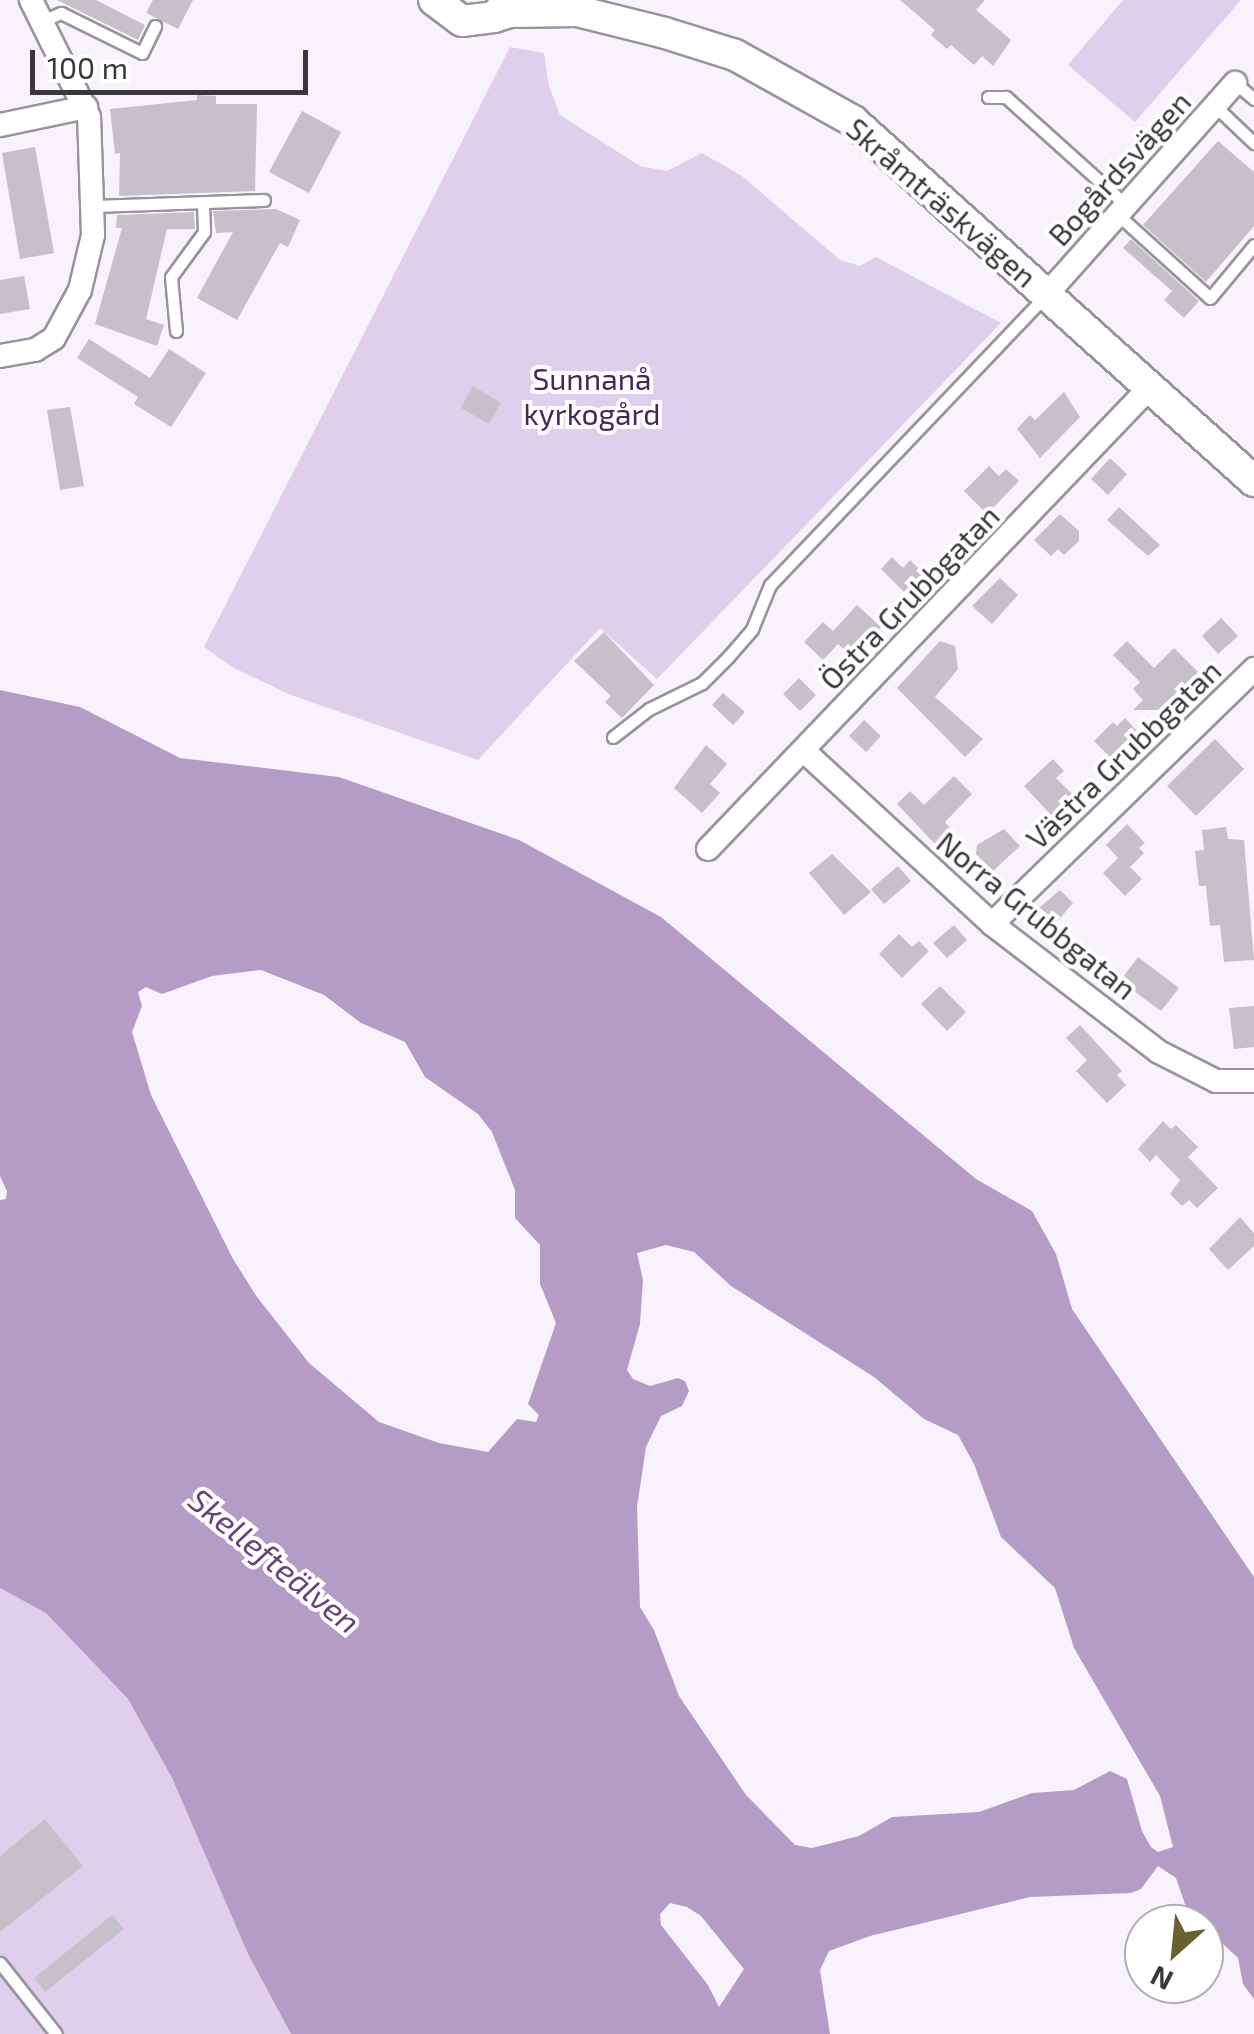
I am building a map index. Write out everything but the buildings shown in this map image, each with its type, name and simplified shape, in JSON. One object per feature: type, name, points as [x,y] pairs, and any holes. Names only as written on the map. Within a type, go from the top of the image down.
[{"type":"main road","name":"Skråmträskvägen","points":[[434,0],[462,21],[501,8],[510,12],[569,6],[735,55],[795,86],[866,131],[1254,481]]},
{"type":"street","points":[[0,356],[35,350],[54,338],[80,290],[93,235],[86,108],[42,12]]},
{"type":"street","name":"Bogårdsvägen","points":[[1047,294],[1235,83]]},
{"type":"street","points":[[0,125],[86,108]]},
{"type":"street","name":"Östra Grubbgatan","points":[[708,849],[1152,385]]},
{"type":"street","name":"Västra Grubbgatan","points":[[992,924],[1254,669]]},
{"type":"street","name":"Norra Grubbgatan","points":[[804,751],[992,924],[1159,1052],[1216,1081],[1254,1081]]},
{"type":"lane","points":[[42,12],[62,0]]},
{"type":"lane","points":[[42,12],[61,13],[142,53],[155,26]]},
{"type":"lane","points":[[1235,83],[1254,99]]},
{"type":"lane","points":[[988,98],[1006,97],[1210,298],[1254,245]]},
{"type":"lane","points":[[1215,106],[1254,144]]},
{"type":"lane","points":[[93,206],[264,200]]},
{"type":"lane","points":[[176,331],[171,277],[204,232],[202,202]]},
{"type":"lane","points":[[613,737],[649,709],[702,683],[728,658],[752,629],[770,586],[1047,294]]},
{"type":"lane","points":[[0,1964],[56,2034]]},
{"type":"green space","points":[[1123,0],[1241,0],[1135,122],[1068,65]]},
{"type":"green space","name":"Sunnanå kyrkogård","points":[[510,47],[544,53],[549,86],[560,115],[640,166],[667,171],[702,153],[742,176],[840,260],[860,266],[876,257],[1001,323],[657,679],[600,628],[478,760],[291,695],[234,668],[204,647]]},
{"type":"green space","points":[[0,1588],[46,1612],[128,1699],[172,1778],[248,1954],[291,2034],[0,2034]]},
{"type":"water","name":"Skellefteälven","points":[[0,690],[80,707],[180,758],[339,777],[519,840],[661,917],[976,1179],[1032,1211],[1056,1254],[1072,1309],[1254,1577],[1254,1999],[1243,1984],[1238,1958],[1224,1945],[1224,1904],[1185,1904],[1176,1878],[1158,1866],[1141,1889],[1131,1893],[1030,1897],[870,1936],[829,1951],[820,1970],[830,2034],[291,2034],[248,1954],[172,1778],[128,1699],[46,1613],[0,1588],[0,1200],[6,1199],[0,1176]],"holes":[[[261,970],[324,995],[361,1023],[405,1042],[425,1077],[478,1114],[492,1132],[515,1190],[515,1218],[540,1245],[540,1284],[556,1323],[528,1404],[539,1415],[536,1422],[517,1419],[488,1452],[439,1443],[379,1422],[309,1363],[257,1297],[233,1259],[151,1095],[132,1032],[142,1006],[138,992],[146,987],[162,994],[212,976]],[[666,1245],[694,1252],[731,1286],[874,1377],[924,1419],[958,1435],[974,1464],[1001,1537],[1055,1588],[1074,1648],[1160,1796],[1173,1847],[1158,1852],[1151,1847],[1142,1831],[1127,1779],[1110,1771],[1074,1790],[1032,1793],[979,1812],[892,1817],[859,1836],[812,1848],[795,1845],[746,1795],[679,1696],[654,1630],[640,1607],[637,1507],[646,1447],[661,1416],[682,1406],[689,1391],[685,1381],[678,1378],[650,1386],[633,1379],[627,1370],[640,1324],[643,1280],[637,1253]],[[670,1903],[701,1916],[744,1969],[719,2007],[708,1985],[661,1925],[660,1914]]]}]
